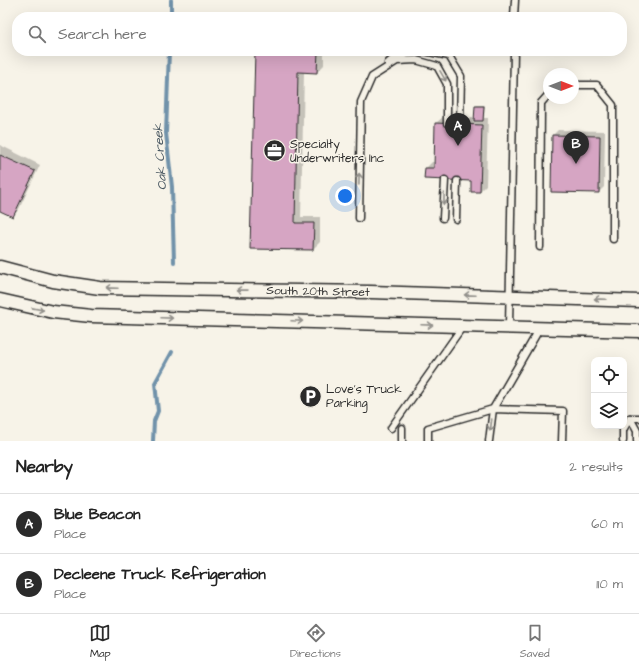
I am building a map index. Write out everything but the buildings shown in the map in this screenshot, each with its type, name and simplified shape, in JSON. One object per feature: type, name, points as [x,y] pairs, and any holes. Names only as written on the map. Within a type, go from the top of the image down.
[{"type":"street","name":"South 20th Street","points":[[0,267],[54,282],[100,288],[371,292],[639,301]]},
{"type":"street","points":[[0,300],[52,312],[91,316],[639,330]]},
{"type":"lane","points":[[514,12],[515,0]]},
{"type":"lane","points":[[359,218],[361,102],[372,77],[395,57],[400,56]]},
{"type":"lane","points":[[449,56],[461,76],[460,124]]},
{"type":"lane","points":[[509,327],[514,56]]},
{"type":"lane","points":[[372,77],[397,61],[416,60],[438,66],[447,84],[447,123]]},
{"type":"lane","points":[[579,85],[597,85],[613,105],[613,239]]},
{"type":"lane","points":[[540,247],[541,102],[543,100]]},
{"type":"lane","points":[[443,218],[445,180]]},
{"type":"lane","points":[[456,219],[457,181]]},
{"type":"lane","points":[[391,428],[463,326]]},
{"type":"lane","points":[[489,441],[493,409],[540,328]]},
{"type":"lane","points":[[428,441],[428,428],[493,409],[563,411],[562,441]]},
{"type":"lane","points":[[630,418],[639,418]]},
{"type":"lane","points":[[623,441],[623,430],[630,418]]},
{"type":"lane","points":[[630,418],[636,431],[637,441]]},
{"type":"lane","points":[[402,428],[402,441]]},
{"type":"waterway","name":"Oak Creek","points":[[171,0],[171,12]]},
{"type":"waterway","name":"Oak Creek","points":[[169,56],[166,133],[172,187],[174,262]]},
{"type":"waterway","name":"Oak Creek","points":[[153,441],[154,421],[158,411],[155,383],[172,352]]},
{"type":"place","name":"Blue Beacon","points":[[458,146]]},
{"type":"place","name":"Specialty Underwriters Inc","points":[[274,151]]},
{"type":"place","name":"Decleene Truck Refrigeration","points":[[576,164]]},
{"type":"place","name":"Love's Truck Parking","points":[[311,396]]}]
